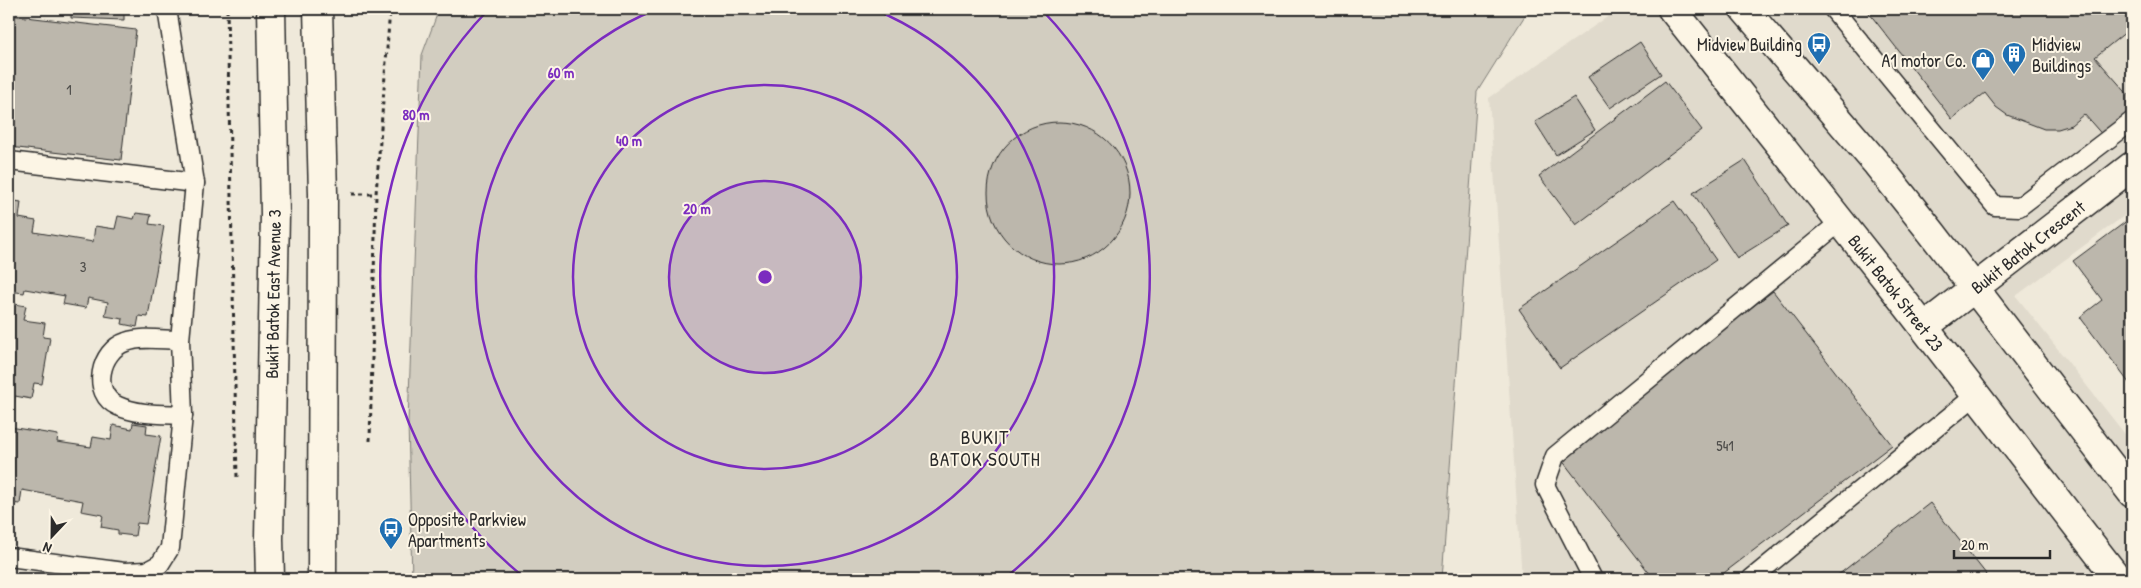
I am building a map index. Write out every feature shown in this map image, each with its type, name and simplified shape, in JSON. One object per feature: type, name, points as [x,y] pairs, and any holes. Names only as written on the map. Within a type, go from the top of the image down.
[{"type":"street","name":"Bukit Batok East Avenue 3","points":[[270,579],[269,539],[275,214],[271,9]]},
{"type":"street","points":[[318,9],[322,194],[322,579]]},
{"type":"street","name":"Bukit Batok Street 23","points":[[1672,9],[1924,327],[2118,579]]},
{"type":"street","points":[[1744,9],[1877,164],[2132,491]]},
{"type":"street","name":"Bukit Batok Crescent","points":[[1924,327],[2132,166]]},
{"type":"lane","points":[[9,557],[124,572],[147,571],[160,564],[170,548],[183,415],[180,340],[196,183],[167,9]]},
{"type":"lane","points":[[1833,9],[1995,206],[2019,208],[2132,121]]},
{"type":"lane","points":[[9,162],[196,183]]},
{"type":"lane","points":[[1593,579],[1545,485],[1555,456],[1840,222]]},
{"type":"lane","points":[[180,340],[137,340],[125,342],[113,349],[104,360],[101,382],[106,395],[116,405],[137,412],[183,415]]},
{"type":"lane","points":[[1751,579],[1976,394]]},
{"type":"path","points":[[227,9],[237,480]]},
{"type":"path","points":[[370,442],[376,194],[390,9]]},
{"type":"shaded area","points":[[439,9],[1529,9],[1477,92],[1442,579],[412,579],[408,422],[422,55]]},
{"type":"shaded area","points":[[1619,9],[2132,9],[2132,210],[2016,296],[2132,443],[2132,579],[1522,579],[1489,98]]},
{"type":"building","points":[[71,9],[124,9],[124,20],[71,18]]},
{"type":"building","name":"Midview Buildings","points":[[1866,9],[2130,9],[2132,18],[2129,20],[2132,27],[2095,57],[2132,99],[2132,114],[2105,138],[2084,114],[2071,125],[2058,129],[2044,129],[2007,115],[1996,107],[1985,93],[1952,119]]},
{"type":"building","points":[[9,15],[136,30],[121,160],[9,147]]},
{"type":"building","points":[[1640,42],[1661,74],[1610,108],[1588,77]]},
{"type":"building","points":[[1665,81],[1702,130],[1576,225],[1539,176]]},
{"type":"building","points":[[1574,97],[1595,130],[1556,155],[1535,122]]},
{"type":"building","points":[[1059,122],[1086,128],[1098,134],[1109,143],[1118,154],[1124,166],[1130,193],[1124,220],[1118,232],[1109,243],[1098,252],[1086,258],[1059,264],[1032,258],[1020,252],[1009,243],[1000,232],[994,220],[988,193],[994,166],[1000,154],[1009,143],[1020,134],[1032,128]]},
{"type":"building","points":[[1745,160],[1788,226],[1737,258],[1693,193]]},
{"type":"building","points":[[9,200],[21,202],[19,218],[36,221],[34,232],[93,242],[95,226],[115,229],[118,216],[134,219],[136,213],[151,215],[149,224],[164,226],[148,317],[139,316],[137,327],[122,324],[123,319],[105,316],[108,302],[88,298],[86,308],[63,304],[65,296],[25,289],[24,293],[9,291]]},
{"type":"building","points":[[1674,201],[1716,260],[1560,368],[1519,309]]},
{"type":"building","points":[[2132,217],[2132,387],[2080,317],[2102,300],[2073,261]]},
{"type":"building","points":[[1773,291],[1892,445],[1716,579],[1654,579],[1558,455]]},
{"type":"building","points":[[9,303],[26,306],[23,320],[45,323],[43,337],[50,338],[42,384],[34,383],[31,399],[15,396],[10,427],[58,435],[57,442],[91,447],[93,437],[111,440],[113,425],[132,429],[133,423],[147,425],[146,434],[161,436],[146,524],[137,523],[135,536],[118,534],[118,530],[101,527],[103,515],[81,511],[83,501],[22,490],[20,504],[9,503]]},
{"type":"building","points":[[1930,503],[1990,579],[1833,579]]},
{"type":"place","name":"Midview Building","points":[[1819,65]]},
{"type":"place","name":"Midview Buildings","points":[[2014,75]]},
{"type":"place","name":"A1 motor Co.","points":[[1983,81]]},
{"type":"place","name":"Opposite Parkview Apartments","points":[[391,550]]},
{"type":"district","name":"BUKIT BATOK SOUTH","points":[[985,448]]}]
